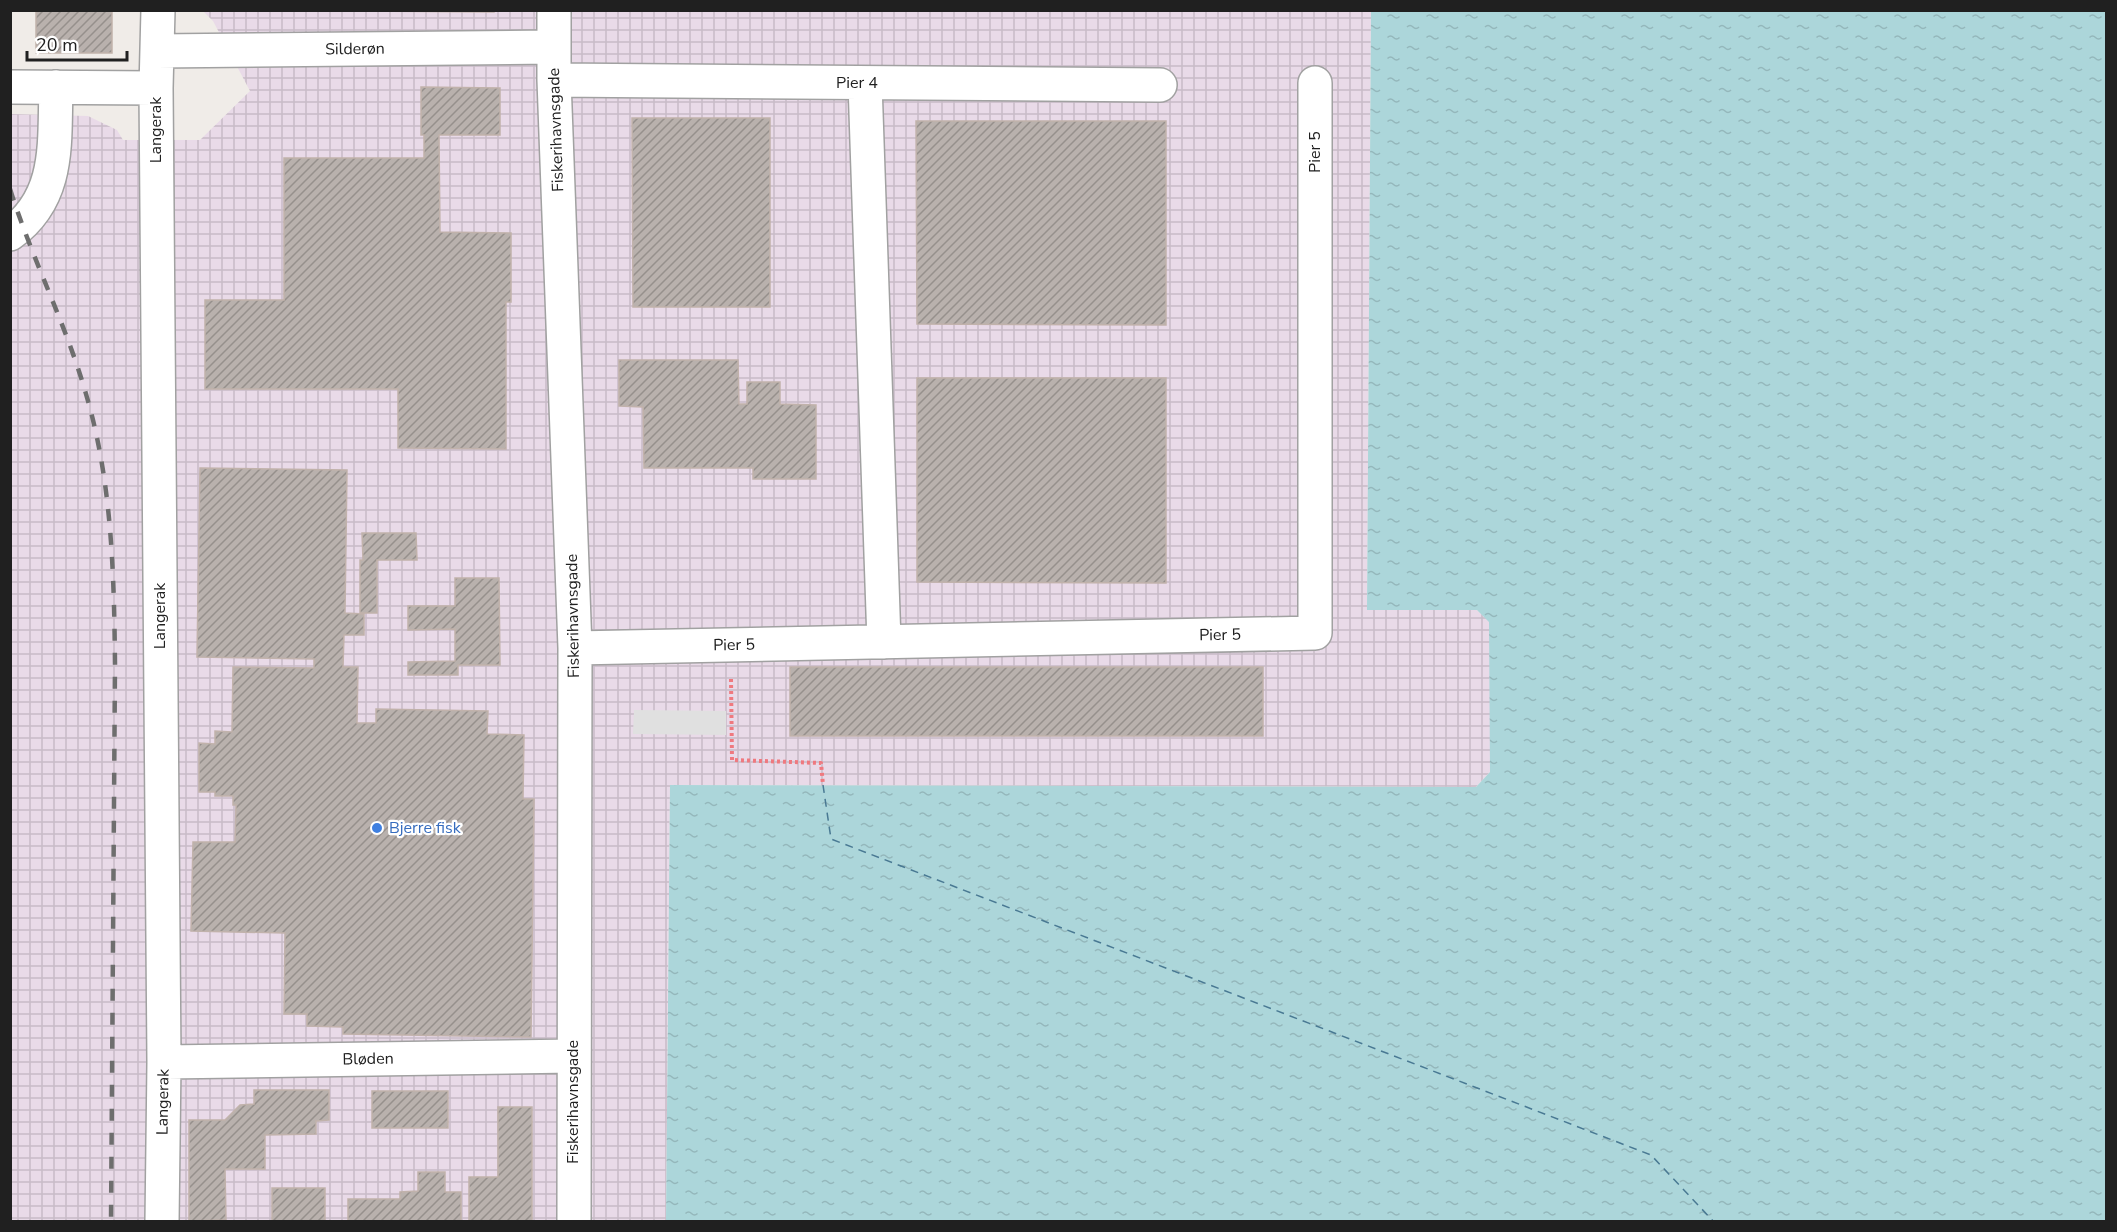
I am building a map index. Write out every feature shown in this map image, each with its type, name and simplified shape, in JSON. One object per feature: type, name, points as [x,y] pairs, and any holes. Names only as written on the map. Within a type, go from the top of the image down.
[{"type":"street","name":"Langerak","points":[[158,10],[156,88],[164,1062],[162,1221]]},
{"type":"street","name":"Fiskerihavnsgade","points":[[554,10],[554,80],[575,648],[574,1221]]},
{"type":"street","name":"Silderøn","points":[[157,51],[554,47]]},
{"type":"street","name":"Pier 4","points":[[554,80],[1160,85]]},
{"type":"street","points":[[865,83],[884,642]]},
{"type":"street","name":"Pier 5","points":[[575,648],[1315,633],[1315,83]]},
{"type":"street","points":[[10,87],[156,88]]},
{"type":"street","points":[[10,234],[22,226],[42,201],[52,170],[56,87]]},
{"type":"street","name":"Bløden","points":[[164,1062],[573,1056]]},
{"type":"path","points":[[731,645],[732,760],[821,763],[823,785]]},
{"type":"shaded area","points":[[203,11],[1371,11],[1367,610],[1477,610],[1490,622],[1490,772],[1476,787],[670,785],[666,1221],[11,1222],[11,114],[88,116],[117,130],[123,140],[200,140],[250,91],[213,21]]},
{"type":"shaded area","points":[[634,710],[726,711],[726,735],[633,734]]},
{"type":"water","points":[[1371,11],[2106,11],[2106,1221],[666,1221],[670,785],[1476,787],[1490,772],[1489,622],[1477,610],[1367,610]]},
{"type":"building","points":[[36,10],[112,10],[112,53],[36,53]]},
{"type":"building","points":[[211,10],[494,10],[494,12]]},
{"type":"building","points":[[421,87],[500,88],[500,135],[439,135],[440,232],[511,233],[511,302],[506,302],[506,449],[398,448],[398,389],[205,389],[205,300],[284,300],[284,158],[424,158],[424,135],[421,135]]},
{"type":"building","points":[[632,118],[770,118],[770,307],[633,307]]},
{"type":"building","points":[[916,121],[1166,121],[1166,325],[917,324]]},
{"type":"building","points":[[619,360],[738,360],[739,404],[747,404],[747,382],[780,382],[780,404],[816,405],[816,479],[753,479],[753,468],[644,468],[643,407],[619,406]]},
{"type":"building","points":[[917,378],[1166,378],[1166,583],[917,582]]},
{"type":"building","points":[[200,468],[347,470],[345,613],[364,614],[364,635],[344,635],[343,667],[358,667],[357,723],[376,723],[376,709],[488,711],[487,734],[524,735],[523,799],[534,799],[531,1037],[343,1034],[343,1027],[307,1026],[307,1014],[284,1014],[285,933],[191,931],[193,842],[235,842],[236,805],[233,805],[233,796],[215,796],[215,792],[199,792],[199,743],[215,744],[215,731],[232,732],[233,667],[314,668],[314,659],[197,657]]},
{"type":"building","points":[[362,533],[416,533],[417,560],[377,560],[377,613],[360,613]]},
{"type":"building","points":[[455,578],[499,578],[500,665],[458,665],[458,675],[408,675],[408,662],[455,661],[455,629],[408,630],[408,606],[455,606]]},
{"type":"building","points":[[790,667],[1263,667],[1263,736],[790,736]]},
{"type":"building","points":[[254,1090],[329,1090],[329,1120],[316,1121],[316,1134],[265,1135],[265,1169],[225,1169],[226,1220],[189,1221],[189,1120],[225,1120],[240,1105],[254,1104]]},
{"type":"building","points":[[372,1091],[448,1091],[448,1128],[372,1128]]},
{"type":"building","points":[[498,1107],[532,1107],[532,1221],[469,1222],[469,1177],[498,1177]]},
{"type":"building","points":[[418,1172],[445,1172],[445,1192],[461,1192],[461,1222],[348,1222],[348,1199],[400,1199],[400,1192],[418,1191]]},
{"type":"building","points":[[272,1188],[325,1188],[325,1222],[272,1222]]},
{"type":"ferry route","points":[[823,785],[831,839],[1651,1155],[1714,1222]]},
{"type":"railway","points":[[10,189],[28,241],[69,342],[86,394],[95,427],[110,528],[115,664],[111,1222]]},
{"type":"place","name":"Bjerre fisk","points":[[377,828]]}]
